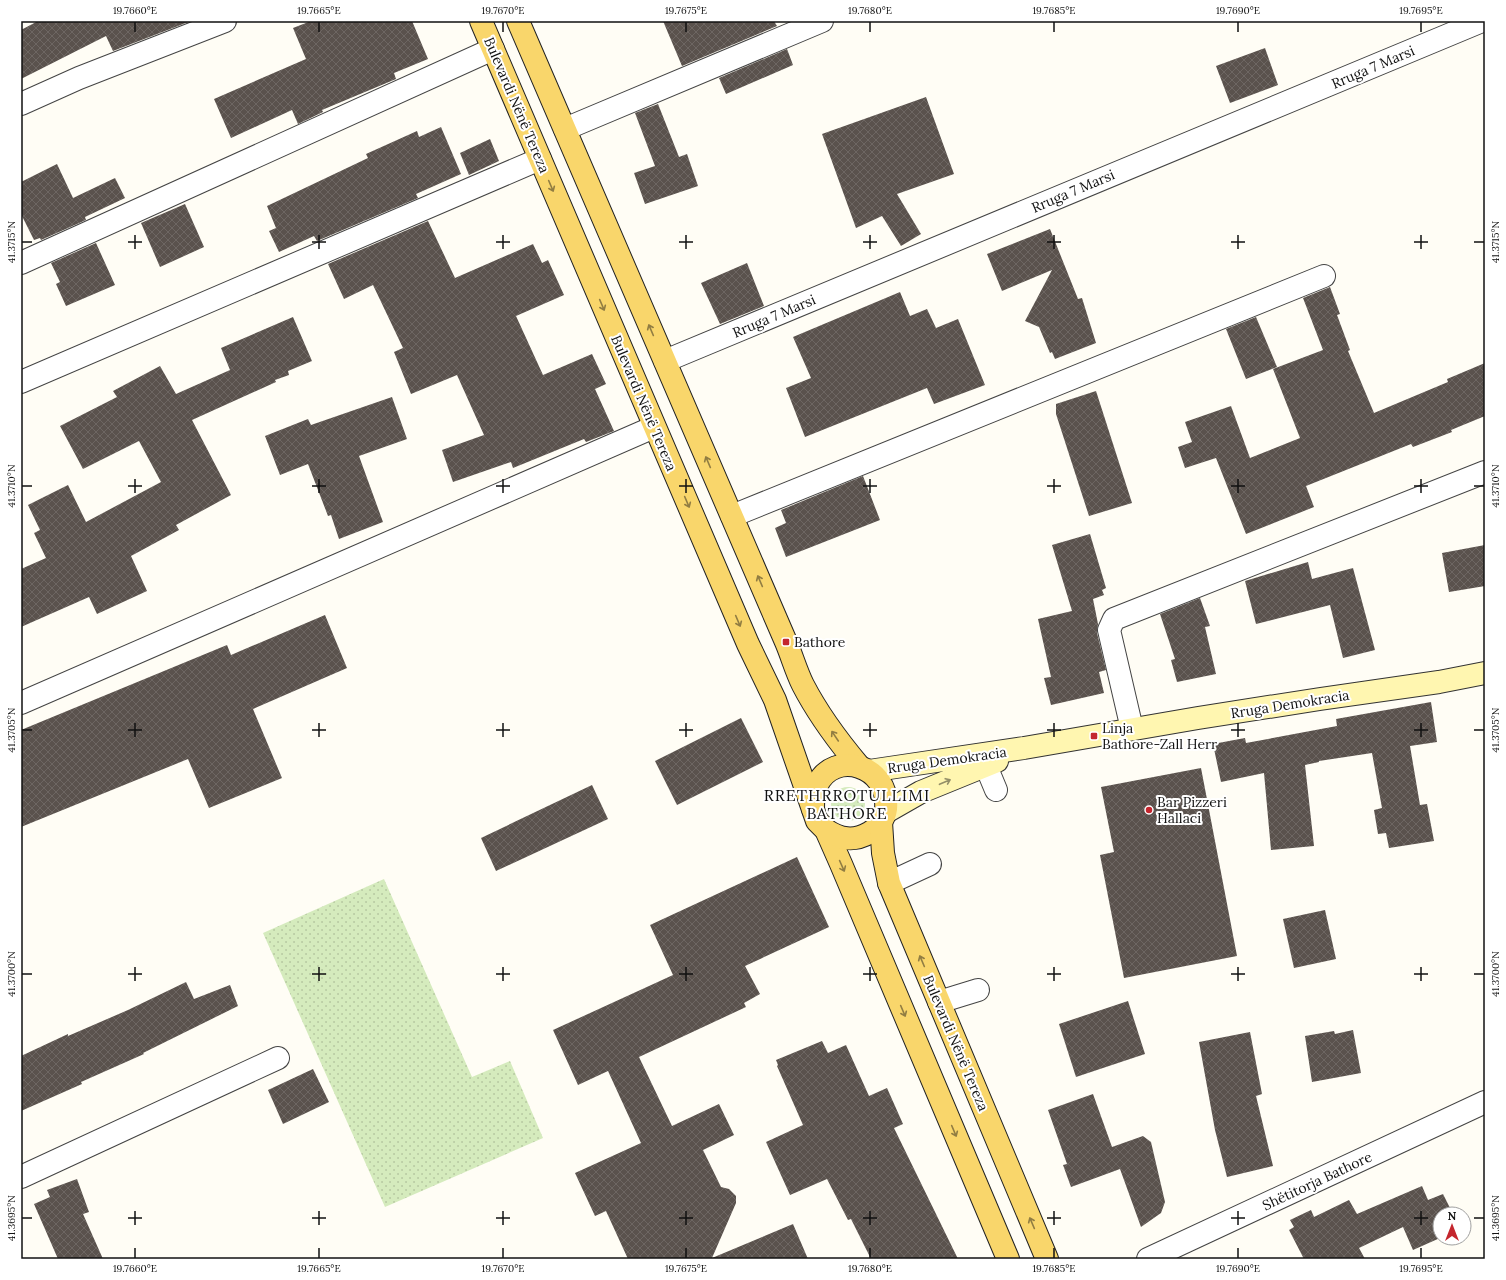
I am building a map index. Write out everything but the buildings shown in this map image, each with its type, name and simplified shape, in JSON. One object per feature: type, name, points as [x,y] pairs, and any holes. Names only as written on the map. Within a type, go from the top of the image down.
[{"type":"main road","name":"Bulevardi Nënë Tereza","points":[[481,21],[654,427],[748,644],[775,700],[817,821],[826,830],[844,870],[1008,1259]]},
{"type":"main road","name":"Bulevardi Nënë Tereza","points":[[518,21],[803,684],[827,724],[864,769],[878,779],[884,789],[887,800],[883,817],[883,853],[889,882],[1047,1259]]},
{"type":"main road","name":"Rruga Demokracia","points":[[864,769],[1024,748],[1320,699],[1439,682],[1485,673]]},
{"type":"main road","name":"Rruga Demokracia","points":[[883,817],[921,792],[986,766],[1024,748]]},
{"type":"main road","points":[[813,809],[813,796],[817,784],[825,774],[836,767],[847,765],[864,769]]},
{"type":"main road","points":[[826,830],[837,837],[849,839],[862,837],[873,831],[883,817]]},
{"type":"street","points":[[21,104],[79,78],[225,21]]},
{"type":"street","points":[[565,129],[822,21]]},
{"type":"street","name":"Rruga 7 Marsi","points":[[665,361],[1482,21]]},
{"type":"street","points":[[21,263],[493,49]]},
{"type":"street","points":[[21,382],[540,159]]},
{"type":"street","points":[[732,516],[1324,276]]},
{"type":"street","points":[[21,702],[654,427]]},
{"type":"street","points":[[1132,729],[1109,630],[1114,619],[1485,472]]},
{"type":"street","points":[[986,766],[996,790]]},
{"type":"street","points":[[889,882],[930,864]]},
{"type":"street","points":[[939,1002],[978,990]]},
{"type":"street","points":[[21,1178],[278,1058]]},
{"type":"street","name":"Shëtitorja Bathore","points":[[1148,1259],[1485,1102]]},
{"type":"green space","points":[[848,787],[854,788],[860,792],[864,798],[864,810],[860,816],[854,820],[848,821],[842,820],[836,816],[832,810],[831,804],[832,798],[836,792],[842,788]]},
{"type":"green space","points":[[384,879],[472,1077],[510,1061],[543,1138],[385,1207],[263,933]]},
{"type":"place","name":"Bathore","points":[[786,642]]},
{"type":"place","name":"Linja Bathore-Zall Herr","points":[[1094,736]]},
{"type":"place","name":"Bar Pizzeri Hallaci","points":[[1149,810]]},
{"type":"district","name":"RRETHRROTULLIMI BATHORE","points":[[847,804]]}]
